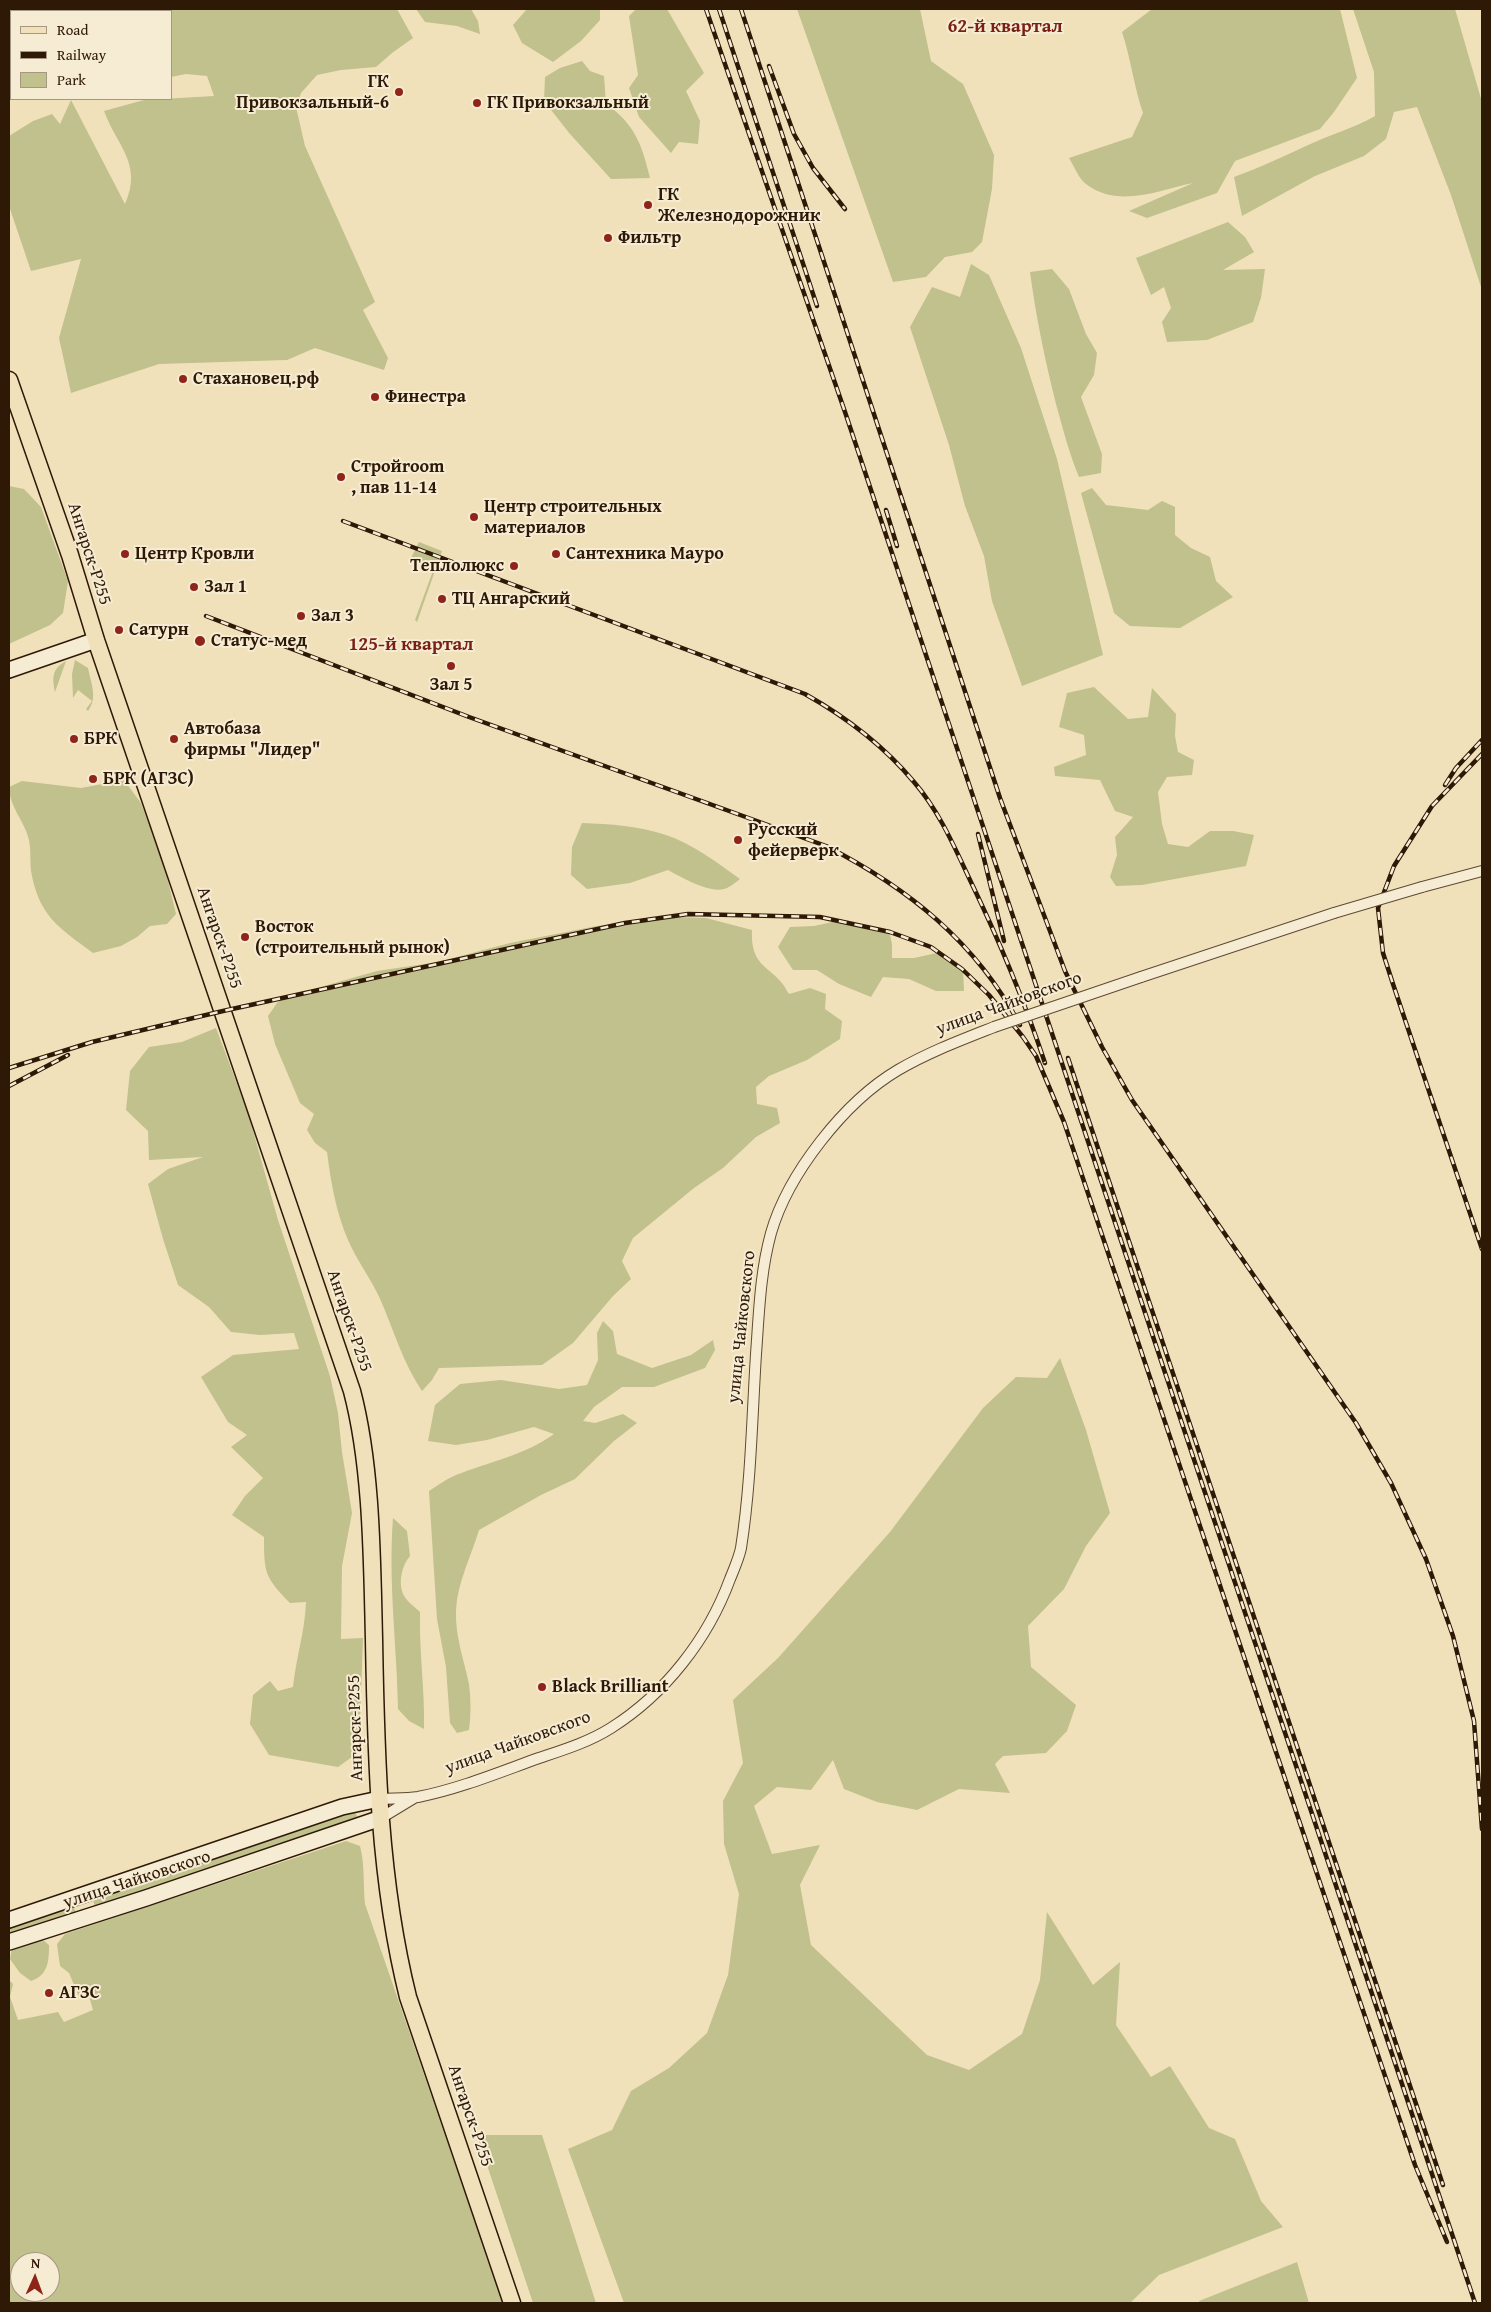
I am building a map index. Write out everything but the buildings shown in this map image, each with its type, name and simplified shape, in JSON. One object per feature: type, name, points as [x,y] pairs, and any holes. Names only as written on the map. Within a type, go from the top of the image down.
[{"type":"main road","name":"Ангарск-Р255","points":[[9,380],[70,555],[96,640],[352,1391],[359,1417],[363,1440],[373,1594],[379,1799],[397,1955],[408,1997],[512,2303]]},
{"type":"main road","points":[[9,670],[96,640]]},
{"type":"main road","name":"улица Чайковского","points":[[9,1920],[342,1807],[379,1799]]},
{"type":"main road","name":"улица Чайковского","points":[[9,1942],[146,1898],[381,1818]]},
{"type":"street","name":"улица Чайковского","points":[[379,1799],[415,1797],[437,1792],[563,1750],[607,1730],[641,1705],[685,1661],[712,1619],[725,1594],[740,1550],[762,1278],[771,1232],[788,1191],[817,1144],[855,1104],[895,1072],[937,1049],[994,1027],[1334,914],[1482,871]]},
{"type":"street","name":"улица Чайковского","points":[[381,1818],[415,1797]]},
{"type":"green space","points":[[397,9],[413,38],[376,67],[341,70],[317,75],[301,93],[296,107],[305,146],[375,302],[363,310],[388,358],[384,370],[315,348],[287,360],[159,364],[71,393],[59,338],[81,259],[31,271],[9,206],[9,136],[33,121],[52,114],[60,124],[71,100],[125,204],[130,190],[130,166],[104,111],[144,100],[172,100],[172,98],[214,96],[207,76],[186,74],[172,77],[172,10],[164,10]]},
{"type":"green space","points":[[416,9],[471,9],[478,21],[480,34],[457,26],[425,22]]},
{"type":"green space","points":[[527,9],[600,9],[600,20],[581,41],[553,62],[522,43],[513,25]]},
{"type":"green space","points":[[636,9],[667,9],[704,73],[686,91],[700,121],[698,144],[679,142],[671,153],[639,117],[629,88],[638,75],[629,16]]},
{"type":"green space","points":[[797,9],[920,9],[931,61],[963,84],[994,155],[992,189],[982,242],[972,252],[945,257],[926,277],[893,282]]},
{"type":"green space","points":[[1152,9],[1340,9],[1357,78],[1320,129],[1235,161],[1217,193],[1147,218],[1129,211],[1193,183],[1139,196],[1125,197],[1112,195],[1099,191],[1083,182],[1069,158],[1132,137],[1143,113],[1122,32]]},
{"type":"green space","points":[[1353,9],[1455,9],[1482,102],[1482,290],[1451,195],[1417,107],[1394,112],[1386,139],[1364,156],[1315,176],[1242,216],[1234,177],[1375,116],[1374,72]]},
{"type":"green space","points":[[582,61],[590,71],[604,76],[606,104],[624,119],[636,136],[644,155],[650,178],[611,179],[570,134],[544,101],[545,77],[560,68]]},
{"type":"green space","points":[[1228,222],[1245,237],[1254,252],[1223,270],[1265,269],[1261,298],[1253,322],[1207,340],[1167,342],[1162,322],[1171,308],[1164,287],[1151,295],[1136,258]]},
{"type":"green space","points":[[971,264],[989,275],[1021,348],[1057,459],[1103,655],[1022,686],[992,601],[984,556],[965,506],[949,445],[910,327],[932,287],[960,297]]},
{"type":"green space","points":[[1052,269],[1069,289],[1086,334],[1097,353],[1094,375],[1081,397],[1102,454],[1101,473],[1079,477],[1066,441],[1052,388],[1030,272]]},
{"type":"green space","points":[[9,486],[24,489],[41,507],[68,581],[63,613],[50,625],[9,644]]},
{"type":"green space","points":[[1092,488],[1106,505],[1148,510],[1162,501],[1175,507],[1175,535],[1191,548],[1210,557],[1216,581],[1233,597],[1180,628],[1130,626],[1114,613],[1081,493]]},
{"type":"green space","points":[[419,542],[442,551],[417,622],[415,620],[434,568],[411,558]]},
{"type":"green space","points":[[75,660],[88,668],[93,701],[88,711],[86,709],[92,701],[78,690],[73,698],[72,674]]},
{"type":"green space","points":[[66,661],[55,692],[54,674],[58,667]]},
{"type":"green space","points":[[1094,687],[1128,719],[1148,717],[1152,688],[1176,714],[1175,736],[1178,752],[1194,760],[1192,775],[1167,777],[1158,792],[1162,824],[1168,844],[1188,847],[1210,831],[1233,831],[1254,835],[1246,866],[1142,885],[1116,886],[1110,877],[1117,855],[1115,837],[1133,817],[1115,811],[1100,780],[1055,776],[1054,767],[1086,755],[1084,735],[1059,727],[1067,693]]},
{"type":"green space","points":[[124,780],[141,803],[162,856],[176,914],[167,924],[150,926],[137,937],[121,946],[93,953],[70,936],[52,919],[39,899],[31,871],[29,840],[14,807],[9,787],[22,781],[81,788]]},
{"type":"green space","points":[[582,823],[645,829],[666,835],[714,860],[740,879],[724,889],[710,889],[695,884],[668,870],[630,883],[587,889],[571,875],[572,847]]},
{"type":"green space","points":[[677,917],[706,918],[752,930],[752,943],[759,961],[777,978],[789,994],[810,988],[826,994],[825,1009],[842,1021],[840,1039],[807,1060],[769,1076],[756,1087],[757,1104],[777,1108],[780,1123],[756,1137],[723,1168],[694,1188],[633,1238],[622,1261],[631,1279],[613,1296],[573,1343],[542,1365],[439,1368],[432,1380],[422,1391],[404,1358],[377,1293],[348,1240],[334,1197],[327,1152],[315,1143],[307,1130],[314,1114],[300,1103],[275,1044],[268,1016],[277,1003],[285,997],[377,971],[438,962],[510,943],[597,926]]},
{"type":"green space","points":[[837,921],[889,930],[892,958],[914,958],[937,953],[963,969],[964,991],[936,991],[909,979],[883,977],[871,997],[839,984],[817,970],[793,970],[778,947],[790,927],[814,926]]},
{"type":"green space","points":[[216,1028],[248,1113],[278,1220],[330,1376],[338,1413],[352,1513],[342,1566],[341,1639],[363,1638],[359,1752],[338,1767],[269,1755],[250,1724],[253,1695],[270,1681],[278,1691],[293,1687],[306,1602],[290,1603],[275,1587],[266,1567],[264,1537],[232,1515],[245,1496],[263,1478],[231,1447],[247,1435],[228,1422],[201,1377],[233,1355],[299,1349],[294,1333],[260,1335],[231,1332],[209,1307],[178,1285],[148,1184],[168,1169],[203,1157],[149,1160],[148,1131],[126,1110],[130,1071],[149,1047],[182,1042]]},
{"type":"green space","points":[[603,1321],[613,1331],[617,1354],[652,1368],[691,1355],[713,1340],[715,1350],[705,1368],[654,1387],[622,1387],[594,1407],[583,1421],[595,1423],[623,1414],[637,1423],[614,1441],[575,1479],[541,1495],[479,1530],[457,1601],[457,1630],[469,1684],[470,1719],[469,1730],[457,1733],[450,1723],[446,1667],[437,1619],[429,1491],[452,1477],[519,1453],[554,1434],[534,1427],[487,1440],[456,1445],[428,1441],[435,1405],[460,1384],[501,1380],[559,1389],[587,1385],[598,1360],[597,1333]]},
{"type":"green space","points":[[1060,1358],[1086,1430],[1110,1513],[1086,1546],[1064,1589],[1028,1626],[1031,1667],[1076,1705],[1067,1731],[1046,1753],[1003,1756],[995,1764],[1010,1793],[959,1789],[917,1810],[877,1802],[844,1789],[833,1760],[811,1790],[777,1787],[754,1806],[772,1854],[820,1845],[800,1885],[811,1945],[927,2055],[969,2070],[1022,2034],[1040,1980],[1047,1912],[1093,1985],[1120,1962],[1116,2025],[1151,2077],[1170,2066],[1209,2128],[1235,2139],[1261,2201],[1283,2227],[1159,2275],[1130,2303],[624,2303],[568,2149],[612,2130],[631,2091],[669,2068],[707,2033],[728,1975],[739,1894],[724,1844],[723,1801],[743,1763],[733,1700],[778,1658],[890,1532],[983,1408],[1016,1377],[1047,1378]]},
{"type":"green space","points":[[393,1518],[407,1531],[410,1556],[402,1574],[403,1594],[420,1612],[424,1729],[409,1721],[398,1709],[392,1590]]},
{"type":"green space","points":[[354,1809],[358,1819],[95,1907],[92,1896]]},
{"type":"green space","points":[[346,1841],[360,1846],[365,1904],[503,2303],[9,2303],[9,1980],[13,1984],[10,1997],[18,2020],[58,2012],[64,2022],[93,2010],[89,1996],[79,1997],[69,1973],[60,1966],[57,1944],[65,1934]]},
{"type":"green space","points":[[72,1903],[76,1913],[9,1935],[9,1925]]},
{"type":"green space","points":[[43,1940],[49,1945],[49,1957],[41,1975],[31,1981],[20,1973],[10,1959],[12,1948]]},
{"type":"green space","points":[[477,2135],[542,2135],[596,2303],[533,2303]]},
{"type":"green space","points":[[1297,2262],[1309,2303],[1200,2303],[1199,2301]]},
{"type":"railway","points":[[706,9],[845,412],[1475,2303]]},
{"type":"railway","points":[[719,9],[817,306]]},
{"type":"railway","points":[[741,9],[1000,798],[1065,971],[1102,1047],[1132,1100],[1356,1423],[1391,1483],[1426,1559],[1453,1636],[1474,1721],[1482,1829]]},
{"type":"railway","points":[[769,66],[794,134],[813,168],[845,209]]},
{"type":"railway","points":[[886,510],[897,546]]},
{"type":"railway","points":[[343,521],[805,694],[850,722],[890,756],[914,782],[931,805],[945,829],[1001,948],[1020,993],[1045,1063]]},
{"type":"railway","points":[[206,616],[469,717],[826,846],[885,880],[937,920],[983,968],[1020,1025]]},
{"type":"railway","points":[[1445,785],[1456,768],[1482,740]]},
{"type":"railway","points":[[1482,754],[1432,806],[1394,866],[1378,908],[1383,953],[1482,1249]]},
{"type":"railway","points":[[978,834],[1004,941]]},
{"type":"railway","points":[[9,1068],[92,1042],[223,1011],[625,923],[688,914],[820,917],[890,932],[931,947],[962,969],[989,995],[1036,1056],[1064,1122],[1415,2165],[1447,2242]]},
{"type":"railway","points":[[9,1086],[68,1055]]},
{"type":"railway","points":[[1068,1058],[1443,2185]]},
{"type":"place","name":"ГК Привокзальный-6","points":[[399,92]]},
{"type":"place","name":"ГК Привокзальный","points":[[477,103]]},
{"type":"place","name":"ГК Железнодорожник","points":[[648,205]]},
{"type":"place","name":"Фильтр","points":[[608,238]]},
{"type":"place","name":"Стахановец.рф","points":[[183,379]]},
{"type":"place","name":"Финестра","points":[[375,397]]},
{"type":"place","name":"Стройroom , пав 11-14","points":[[341,477]]},
{"type":"place","name":"Центр строительных материалов","points":[[474,517]]},
{"type":"place","name":"Центр Кровли","points":[[125,554]]},
{"type":"place","name":"Сантехника Мауро","points":[[556,554]]},
{"type":"place","name":"Теплолюкс","points":[[514,566]]},
{"type":"place","name":"Зал 1","points":[[194,587]]},
{"type":"place","name":"ТЦ Ангарский","points":[[442,599]]},
{"type":"place","name":"Зал 3","points":[[301,616]]},
{"type":"place","name":"Сатурн","points":[[119,630]]},
{"type":"place","name":"Статус-мед","points":[[200,641]]},
{"type":"place","name":"Зал 5","points":[[451,666]]},
{"type":"place","name":"БРК","points":[[74,739]]},
{"type":"place","name":"Автобаза фирмы \"Лидер\"","points":[[174,739]]},
{"type":"place","name":"БРК (АГЗС)","points":[[93,779]]},
{"type":"place","name":"Русский фейерверк","points":[[738,840]]},
{"type":"place","name":"Восток (строительный рынок)","points":[[245,937]]},
{"type":"place","name":"Black Brilliant","points":[[542,1687]]},
{"type":"place","name":"АГЗС","points":[[49,1993]]},
{"type":"district","name":"62-й квартал","points":[[1005,27]]},
{"type":"district","name":"125-й квартал","points":[[411,645]]}]
